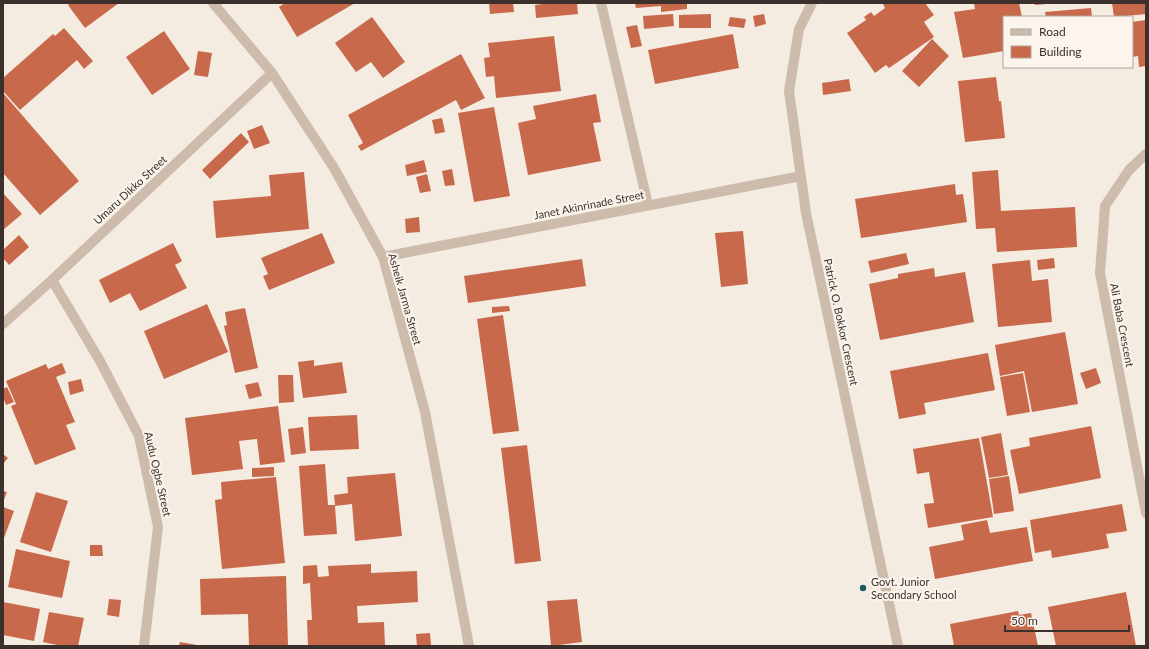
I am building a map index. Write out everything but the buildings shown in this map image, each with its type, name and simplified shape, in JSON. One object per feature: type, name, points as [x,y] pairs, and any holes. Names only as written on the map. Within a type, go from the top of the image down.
[{"type":"street","name":"Asheik Jarma Street","points":[[213,3],[272,73],[334,168],[382,257],[425,412],[469,646]]},
{"type":"street","points":[[601,3],[648,205]]},
{"type":"street","name":"Patrick O. Bokkor Crescent","points":[[812,3],[799,29],[788,91],[808,221],[898,646]]},
{"type":"street","name":"Umaru Dikko Street","points":[[3,324],[52,280],[272,73]]},
{"type":"street","name":"Ali Baba Crescent","points":[[1146,154],[1129,170],[1105,206],[1100,273],[1146,513]]},
{"type":"street","name":"Janet Akinrinade Street","points":[[382,257],[801,176]]},
{"type":"street","name":"Audu Ogbe Street","points":[[52,280],[100,360],[139,436],[158,527],[144,646]]},
{"type":"place","name":"Govt. Junior Secondary School","points":[[863,588]]}]
